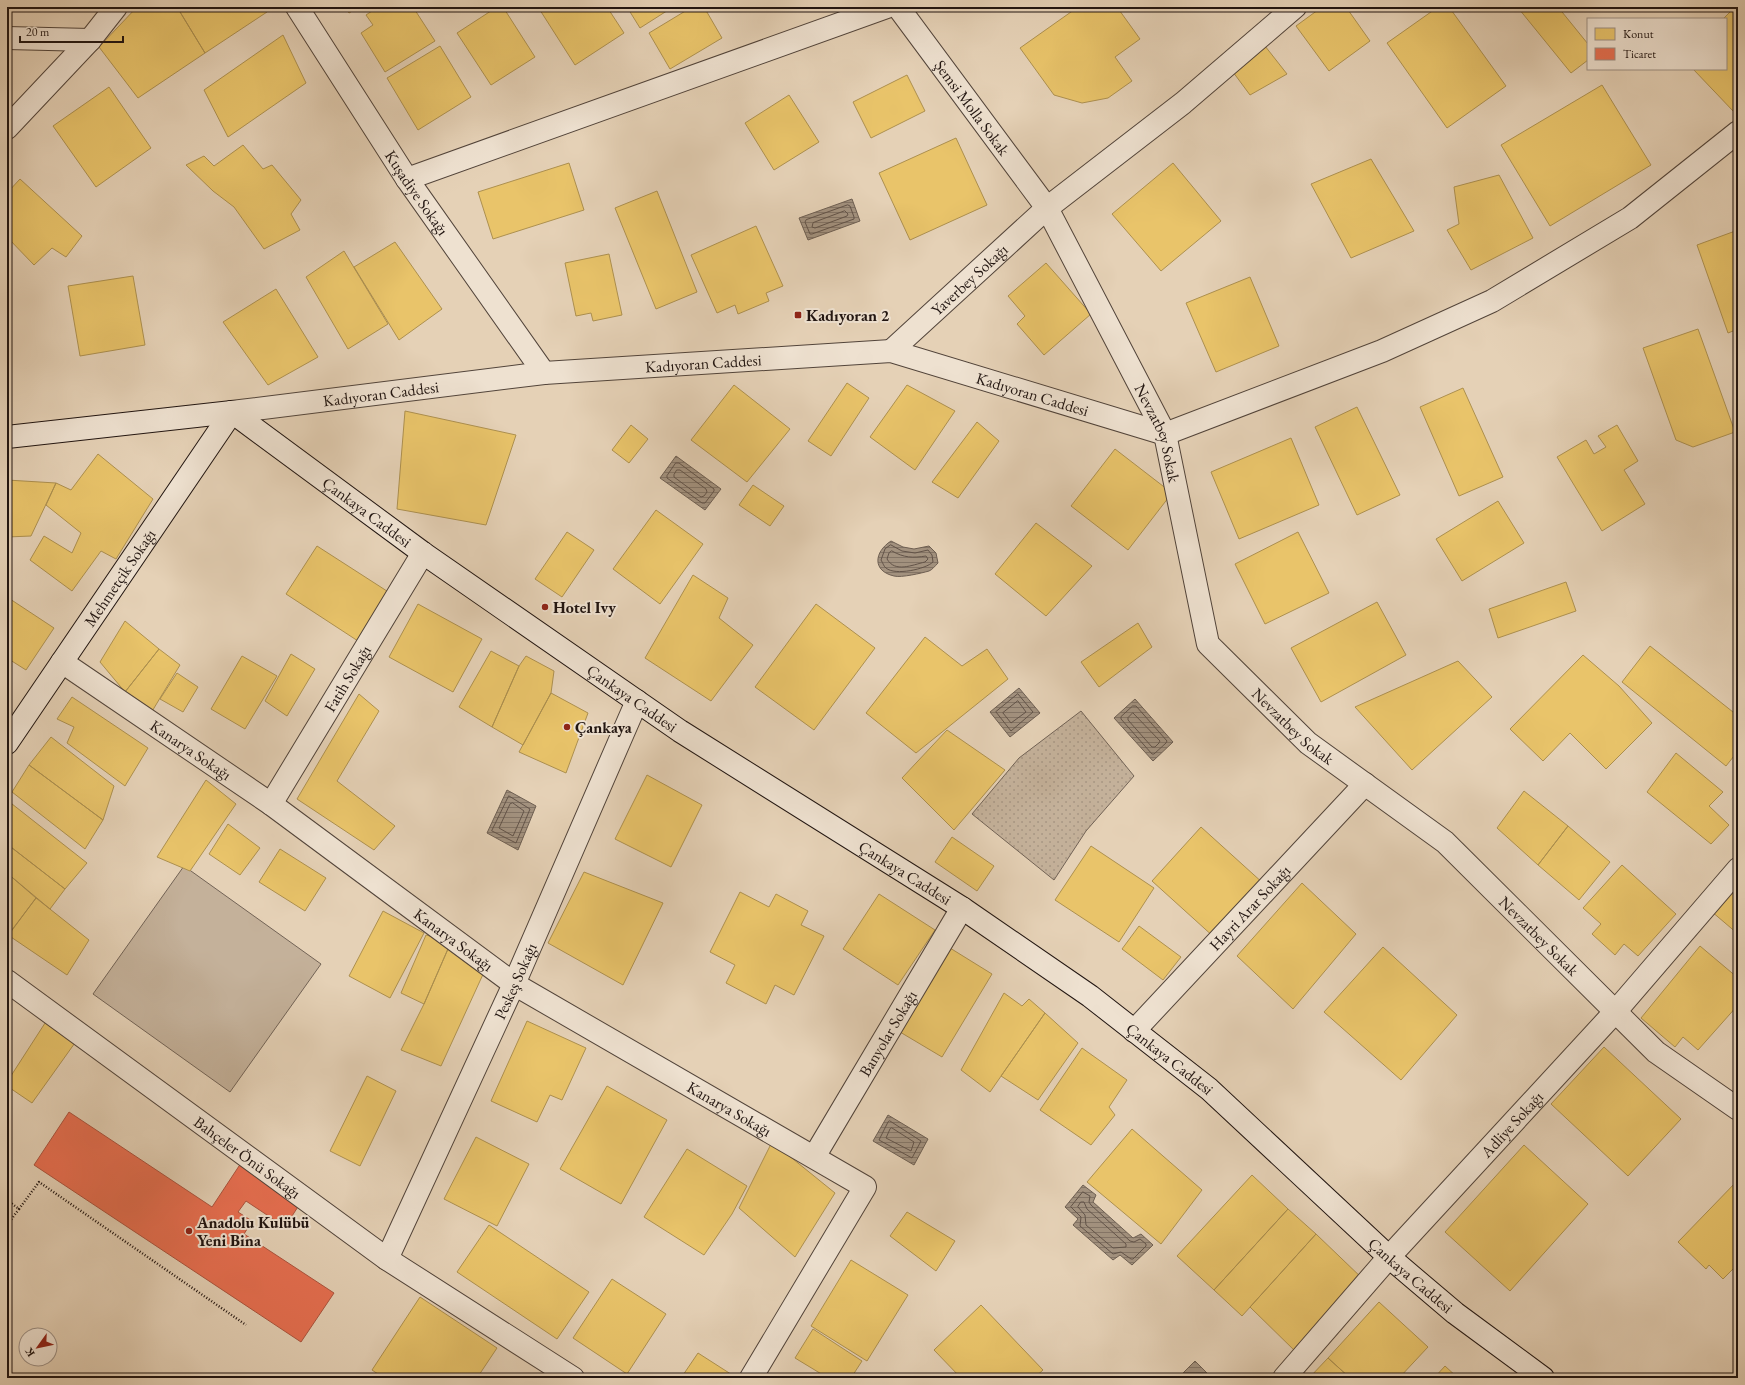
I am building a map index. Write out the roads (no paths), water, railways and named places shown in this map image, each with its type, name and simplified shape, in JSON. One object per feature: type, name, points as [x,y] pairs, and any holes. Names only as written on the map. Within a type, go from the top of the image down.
[{"type":"street","points":[[7,128],[90,40],[116,7]]},
{"type":"street","name":"Kuşadiye Sokağı","points":[[297,7],[407,179],[544,373]]},
{"type":"street","points":[[407,179],[887,7]]},
{"type":"street","name":"Şemsi Molla Sokak","points":[[898,7],[1047,208]]},
{"type":"street","name":"Yaverbey Sokağı","points":[[891,351],[1047,208],[1183,103],[1296,7]]},
{"type":"street","points":[[7,38],[90,40]]},
{"type":"street","points":[[1165,434],[1382,351],[1492,301],[1630,218],[1738,132]]},
{"type":"street","name":"Nevzatbey Sokak","points":[[1047,208],[1165,434],[1208,644],[1308,743],[1445,842],[1656,1052],[1738,1108]]},
{"type":"street","name":"Kadıyoran Caddesi","points":[[7,437],[232,412],[544,373],[891,351],[1165,434]]},
{"type":"street","name":"Çankaya Caddesi","points":[[232,412],[423,553],[680,731],[962,908],[1090,996],[1209,1089],[1389,1257],[1455,1313],[1543,1378]]},
{"type":"street","name":"Mehmetçik Sokağı","points":[[7,744],[232,412]]},
{"type":"street","name":"Fatih Sokağı","points":[[271,804],[423,553]]},
{"type":"street","name":"Kanarya Sokağı","points":[[62,662],[271,804],[514,984],[865,1187],[751,1378]]},
{"type":"street","name":"Peskeş Sokağı","points":[[387,1259],[514,984],[637,701]]},
{"type":"street","name":"Hayri Arar Sokağı","points":[[1134,1031],[1365,784]]},
{"type":"street","name":"Adliye Sokağı","points":[[1284,1378],[1389,1257],[1615,1012],[1738,869]]},
{"type":"street","name":"Banyolar Sokağı","points":[[814,1157],[962,908]]},
{"type":"street","name":"Bahçeler Önü Sokağı","points":[[7,981],[387,1259],[573,1378]]},
{"type":"water","points":[[852,199],[860,221],[808,240],[799,218]]},
{"type":"water","points":[[676,456],[721,489],[705,510],[660,478]]},
{"type":"water","points":[[891,541],[903,547],[914,549],[929,546],[936,553],[938,563],[932,569],[917,574],[894,576],[887,574],[879,566],[878,561],[881,550]]},
{"type":"water","points":[[1019,688],[1040,713],[1010,737],[990,712]]},
{"type":"water","points":[[1135,699],[1173,742],[1153,761],[1114,718]]},
{"type":"water","points":[[507,790],[536,806],[518,850],[487,833]]},
{"type":"water","points":[[888,1115],[928,1139],[914,1165],[873,1141]]},
{"type":"water","points":[[1083,1185],[1096,1195],[1093,1202],[1133,1238],[1141,1234],[1153,1245],[1132,1265],[1120,1255],[1113,1260],[1073,1225],[1078,1219],[1065,1207]]},
{"type":"water","points":[[1195,1361],[1212,1378],[1178,1378]]},
{"type":"place","name":"Kadıyoran 2","points":[[798,315]]},
{"type":"place","name":"Hotel Ivy","points":[[545,607]]},
{"type":"place","name":"Çankaya","points":[[567,727]]},
{"type":"place","name":"Anadolu Kulübü Yeni Bina","points":[[189,1231]]}]
